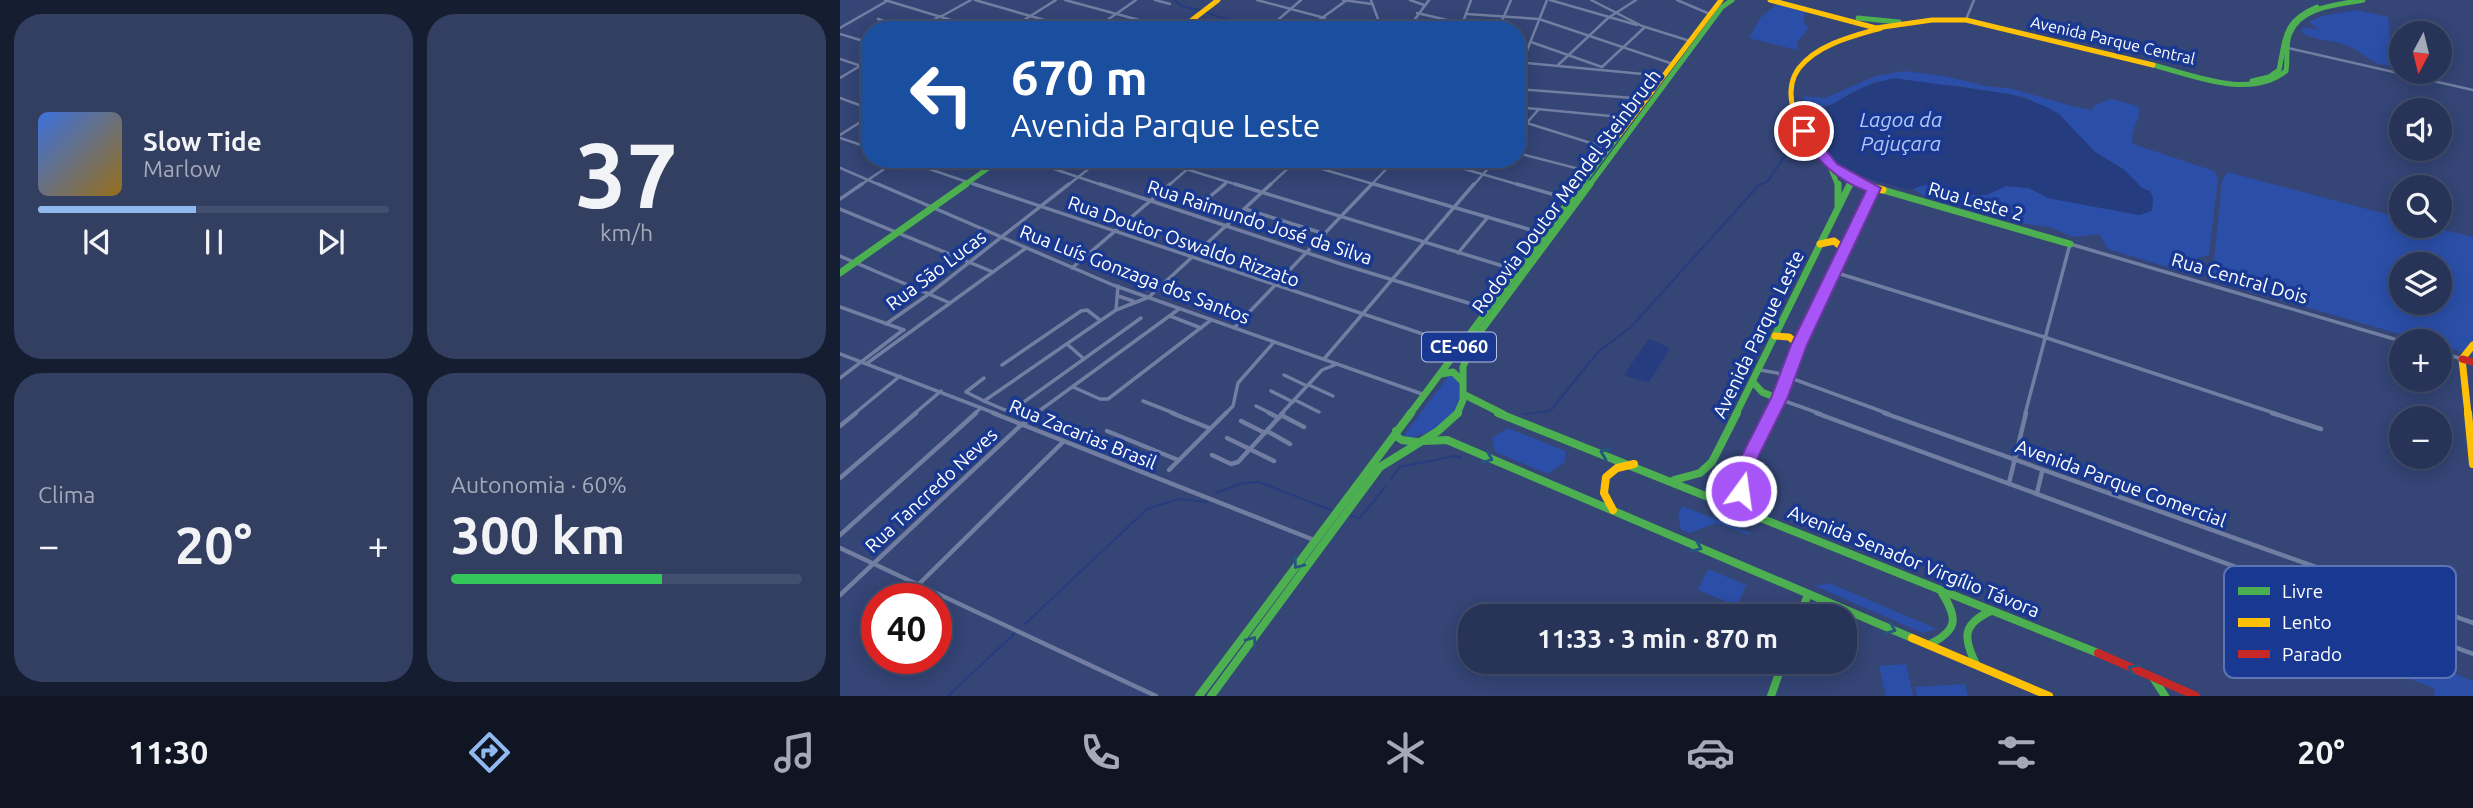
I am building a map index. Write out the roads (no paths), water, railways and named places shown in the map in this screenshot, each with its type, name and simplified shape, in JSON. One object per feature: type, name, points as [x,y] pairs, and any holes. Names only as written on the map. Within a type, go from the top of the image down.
[{"type":"main road","points":[[1189,21],[1218,0]]},
{"type":"main road","name":"Rodovia Doutor Mendel Steinbruch","points":[[1199,696],[1721,0]]},
{"type":"main road","name":"Rodovia Doutor Mendel Steinbruch","points":[[1465,395],[1462,382],[1464,362],[1475,340],[1723,7],[1732,0]]},
{"type":"main road","name":"Avenida Parque Central","points":[[1770,0],[1885,25],[1966,20],[2245,84],[2267,83],[2283,75],[2291,30],[2302,18],[2363,0]]},
{"type":"main road","name":"Avenida Parque Central","points":[[1782,0],[1867,22]]},
{"type":"main road","name":"Avenida Parque Central","points":[[1885,25],[1934,16],[1967,17],[2222,77],[2252,80],[2269,77],[2280,68],[2284,33],[2292,19],[2307,10],[2346,0]]},
{"type":"main road","points":[[1863,34],[1867,30],[1867,22]]},
{"type":"main road","points":[[1838,209],[1838,185],[1828,163],[1796,117],[1791,102],[1791,87],[1798,69],[1816,51],[1839,40],[1885,25]]},
{"type":"main road","points":[[1755,513],[1744,499],[1740,482],[1779,399],[1801,341],[1874,188],[1852,181],[1828,163]]},
{"type":"main road","points":[[840,273],[988,168]]},
{"type":"main road","name":"Avenida Parque Leste","points":[[1674,480],[1700,473],[1712,462],[1852,181]]},
{"type":"main road","name":"Rua Leste 2","points":[[1874,188],[2070,244]]},
{"type":"main road","points":[[1827,231],[1837,239],[1850,237]]},
{"type":"main road","points":[[1820,244],[1834,241],[1844,249]]},
{"type":"main road","points":[[1780,327],[1801,341]]},
{"type":"main road","points":[[1775,336],[1801,341]]},
{"type":"main road","points":[[2473,345],[2462,359],[2473,464]]},
{"type":"main road","points":[[2462,359],[2473,362]]},
{"type":"main road","points":[[1439,375],[1453,372],[1462,382]]},
{"type":"main road","points":[[1753,382],[1762,392],[1779,399]]},
{"type":"main road","points":[[1211,696],[1380,467],[1396,454],[1445,428],[1461,408],[1465,395]]},
{"type":"main road","name":"Avenida Senador Virgílio Távora","points":[[1465,395],[1490,410],[1674,480],[1940,591],[2115,660],[2196,696]]},
{"type":"main road","points":[[1396,431],[1396,436],[1402,440],[1447,440],[2049,696]]},
{"type":"main road","points":[[1615,512],[1606,498],[1604,482],[1617,468],[1634,464]]},
{"type":"main road","points":[[1928,644],[1946,637],[1953,627],[1952,608],[1940,591]]},
{"type":"main road","points":[[1804,604],[1808,594]]},
{"type":"main road","points":[[1976,665],[1966,648],[1966,630],[1974,618],[1992,611]]},
{"type":"main road","points":[[1771,696],[1779,674]]},
{"type":"main road","points":[[2154,678],[2165,696]]},
{"type":"street","points":[[840,28],[887,0],[956,21]]},
{"type":"street","points":[[932,21],[973,0],[1044,21]]},
{"type":"street","points":[[1022,21],[1056,0]]},
{"type":"street","points":[[1065,0],[1143,21]]},
{"type":"street","points":[[1106,21],[1136,0]]},
{"type":"street","points":[[1155,0],[1170,4]]},
{"type":"street","points":[[1257,0],[1325,18]]},
{"type":"street","points":[[1276,21],[1301,0]]},
{"type":"street","points":[[1320,21],[1345,0],[1372,2],[1379,21]]},
{"type":"street","points":[[1410,0],[1424,5]]},
{"type":"street","points":[[1413,21],[1429,0]]},
{"type":"street","points":[[1464,21],[1470,0]]},
{"type":"street","points":[[1502,21],[1511,0]]},
{"type":"street","points":[[1526,51],[1549,0],[1690,41]]},
{"type":"street","points":[[1566,5],[1573,0]]},
{"type":"street","points":[[1591,0],[1644,27]]},
{"type":"street","points":[[1558,65],[1608,18],[1636,0]]},
{"type":"street","points":[[1677,0],[1710,14]]},
{"type":"street","points":[[1967,17],[1974,0]]},
{"type":"street","points":[[1417,13],[1454,21]]},
{"type":"street","points":[[1467,14],[1539,19],[1673,64]]},
{"type":"street","points":[[878,19],[884,21]]},
{"type":"street","points":[[840,20],[848,23]]},
{"type":"street","points":[[1602,68],[1644,27]]},
{"type":"street","points":[[840,34],[861,40]]},
{"type":"street","points":[[1531,42],[1602,68]]},
{"type":"street","points":[[2288,48],[2473,90]]},
{"type":"street","points":[[840,59],[860,66]]},
{"type":"street","points":[[1526,62],[1664,76]]},
{"type":"street","points":[[840,78],[860,66]]},
{"type":"street","points":[[1526,90],[1646,99]]},
{"type":"street","points":[[840,98],[861,106]]},
{"type":"street","points":[[1526,108],[1634,118]]},
{"type":"street","points":[[1539,109],[1526,122],[1609,149]]},
{"type":"street","points":[[840,136],[861,122]]},
{"type":"street","points":[[840,136],[861,145]]},
{"type":"street","points":[[1526,155],[1591,172]]},
{"type":"street","name":"Rua Luís Gonzaga dos Santos","points":[[840,168],[1118,286],[1425,395]]},
{"type":"street","points":[[840,199],[886,168]]},
{"type":"street","name":"Rua Doutor Oswaldo Rizzato","points":[[927,168],[1460,346]]},
{"type":"street","name":"Rua Raimundo José da Silva","points":[[1052,168],[1307,253],[1488,309]]},
{"type":"street","name":"Rua São Lucas","points":[[886,324],[929,294],[1090,168]]},
{"type":"street","points":[[1181,168],[1517,270]]},
{"type":"street","points":[[984,401],[1100,320],[1116,310],[1149,297],[1288,168]]},
{"type":"street","points":[[1322,168],[1545,234]]},
{"type":"street","points":[[1234,328],[1387,168]]},
{"type":"street","points":[[1461,168],[1571,199]]},
{"type":"street","points":[[1322,370],[1323,359],[1488,168]]},
{"type":"street","points":[[1072,268],[1187,170]]},
{"type":"street","points":[[1183,202],[1191,196],[1207,199],[1227,182]]},
{"type":"street","points":[[840,209],[992,272]]},
{"type":"street","points":[[1245,209],[1325,234]]},
{"type":"street","points":[[1458,253],[1488,218]]},
{"type":"street","points":[[2010,483],[2044,337],[2070,244]]},
{"type":"street","name":"Rua Central Dois","points":[[2070,244],[2389,337]]},
{"type":"street","points":[[840,378],[1026,248]]},
{"type":"street","points":[[840,256],[950,303]]},
{"type":"street","points":[[1834,272],[2044,337],[2321,429]]},
{"type":"street","points":[[1116,310],[1118,286]]},
{"type":"street","points":[[1118,296],[1135,302]]},
{"type":"street","points":[[840,307],[906,331]]},
{"type":"street","name":"Rua Tancredo Neves","points":[[840,594],[1021,425],[1179,309]]},
{"type":"street","points":[[1002,365],[1081,311],[1087,310],[1100,320]]},
{"type":"street","points":[[1170,316],[1201,328]]},
{"type":"street","points":[[984,378],[966,392],[1005,410],[1014,409],[1141,318]]},
{"type":"street","points":[[1073,387],[1100,398],[1111,397],[1211,320]]},
{"type":"street","points":[[1168,470],[1235,403],[1238,383],[1274,342]]},
{"type":"street","points":[[1066,344],[1084,359]]},
{"type":"street","name":"Rua Zacarias Brasil","points":[[840,354],[941,391],[1315,541]]},
{"type":"street","points":[[2452,356],[2462,359]]},
{"type":"street","points":[[1212,454],[1234,465],[1322,370],[1338,364]]},
{"type":"street","name":"Avenida Parque Comercial","points":[[1760,370],[1788,377],[2042,471],[2311,566]]},
{"type":"street","points":[[840,426],[900,376]]},
{"type":"street","points":[[1284,376],[1333,396]]},
{"type":"street","points":[[840,478],[941,391]]},
{"type":"street","points":[[1271,391],[1319,412]]},
{"type":"street","name":"Avenida Parque Comercial","points":[[1779,399],[2235,566]]},
{"type":"street","points":[[1143,401],[1209,428]]},
{"type":"street","points":[[1256,406],[1304,427]]},
{"type":"street","points":[[840,535],[981,408]]},
{"type":"street","points":[[1241,421],[1290,444]]},
{"type":"street","points":[[1107,431],[1178,460]]},
{"type":"street","points":[[1227,438],[1274,461]]},
{"type":"street","points":[[920,583],[1063,442]]},
{"type":"street","points":[[2037,493],[2042,471]]},
{"type":"street","points":[[840,548],[914,583]]},
{"type":"street","points":[[952,601],[1156,696]]},
{"type":"street","name":"Avenida Parque Comercial","points":[[2456,617],[2473,623]]},
{"type":"street","name":"Avenida Parque Comercial","points":[[2456,648],[2473,654]]},
{"type":"water","name":"Lagoa da Pajuçara","points":[[1893,78],[2010,94],[2045,106],[2059,114],[2095,152],[2123,169],[2142,188],[2150,191],[2153,197],[2152,211],[2140,215],[2048,198],[2029,188],[2006,186],[1986,195],[1955,195],[1932,184],[1909,190],[1854,173],[1832,158],[1823,147],[1816,133],[1812,114],[1815,107],[1825,108],[1864,87]]},
{"type":"water","points":[[1649,339],[1668,347],[1669,350],[1649,382],[1627,377],[1625,373]]},
{"type":"waterway","points":[[1175,0],[1181,6],[1200,10]]},
{"type":"waterway","points":[[1205,12],[1232,21]]},
{"type":"waterway","points":[[1523,414],[1550,411],[1599,351],[1630,328],[1759,185],[1768,181],[1788,151],[1805,144]]},
{"type":"waterway","points":[[1391,479],[1400,467],[1455,456],[1461,458]]},
{"type":"waterway","points":[[1216,493],[1243,483],[1259,482],[1331,510]]},
{"type":"waterway","points":[[1351,516],[1360,518],[1386,486]]},
{"type":"waterway","points":[[1025,624],[1147,509],[1179,499],[1207,502]]},
{"type":"waterway","points":[[948,696],[1014,634]]}]
